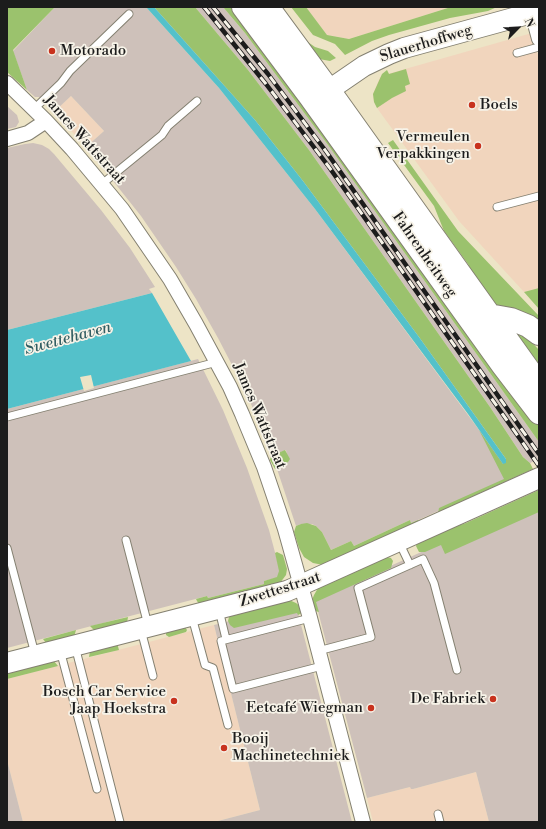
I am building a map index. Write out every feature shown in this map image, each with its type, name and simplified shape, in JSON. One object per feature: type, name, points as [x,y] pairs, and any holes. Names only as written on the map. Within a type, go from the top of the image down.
[{"type":"main road","points":[[243,7],[321,89]]},
{"type":"main road","points":[[268,7],[321,89]]},
{"type":"main road","name":"Fahrenheitweg","points":[[321,89],[441,279],[503,366],[539,412]]},
{"type":"main road","name":"Fahrenheitweg","points":[[321,89],[539,384]]},
{"type":"main road","points":[[441,279],[458,287],[477,312],[490,316],[511,319],[528,326],[539,334]]},
{"type":"street","name":"Slauerhoffweg","points":[[321,89],[369,63],[404,48],[530,10]]},
{"type":"street","points":[[530,10],[539,39]]},
{"type":"street","name":"James Wattstraat","points":[[7,83],[79,156],[134,226],[170,279],[217,362],[242,414],[264,467],[285,529],[310,618],[363,822]]},
{"type":"street","points":[[7,139],[28,132],[46,121]]},
{"type":"street","name":"Zwettestraat","points":[[7,663],[275,594],[301,585],[539,478]]},
{"type":"lane","points":[[34,109],[61,84],[70,71],[129,14]]},
{"type":"lane","points":[[517,53],[539,47]]},
{"type":"lane","points":[[102,184],[162,135],[168,126],[197,101]]},
{"type":"lane","points":[[497,207],[539,196]]},
{"type":"lane","points":[[7,417],[217,362]]},
{"type":"lane","points":[[126,540],[153,676]]},
{"type":"lane","points":[[399,541],[410,565]]},
{"type":"lane","points":[[7,548],[35,656]]},
{"type":"lane","points":[[318,651],[371,637],[358,588],[423,559],[434,583],[457,670]]},
{"type":"lane","points":[[218,609],[226,639]]},
{"type":"lane","points":[[192,616],[204,665],[213,668],[228,725]]},
{"type":"lane","points":[[310,618],[221,641],[233,689],[322,666]]},
{"type":"lane","points":[[68,648],[97,789]]},
{"type":"lane","points":[[68,648],[120,822]]},
{"type":"lane","points":[[438,814],[440,822]]},
{"type":"shaded area","points":[[55,7],[146,7],[219,88],[315,209],[514,477],[411,523],[410,520],[354,546],[351,541],[331,550],[322,532],[316,526],[312,524],[301,524],[296,526],[277,469],[288,462],[286,450],[273,455],[245,390],[196,299],[141,216],[86,147],[104,131],[71,96],[54,112],[39,97],[35,97],[27,90],[13,51]]},
{"type":"shaded area","points":[[195,7],[223,7],[245,33],[328,145],[539,442],[539,459],[530,463],[523,457],[490,407],[309,150],[248,70]]},
{"type":"shaded area","points":[[306,7],[451,7],[349,39],[327,35]]},
{"type":"shaded area","points":[[532,33],[539,59],[539,288],[524,292],[459,221],[377,108],[374,102],[373,94],[380,77]]},
{"type":"shaded area","points":[[71,96],[104,131],[86,147],[54,112]]},
{"type":"shaded area","points":[[7,106],[17,115],[19,122],[16,127],[7,129]]},
{"type":"shaded area","points":[[33,143],[42,145],[49,149],[101,210],[130,248],[155,287],[149,289],[152,293],[7,330],[7,148]]},
{"type":"shaded area","points":[[198,359],[223,410],[247,468],[269,530],[280,571],[279,576],[264,581],[264,584],[208,598],[207,596],[7,648],[7,409]]},
{"type":"shaded area","points":[[532,502],[539,508],[539,822],[489,822],[476,772],[413,789],[410,787],[367,798],[315,600]]},
{"type":"shaded area","points":[[285,607],[298,613],[352,822],[214,822],[260,810],[214,625]]},
{"type":"shaded area","points":[[214,625],[260,810],[214,822],[23,822],[7,760],[7,679]]},
{"type":"shaded area","points":[[7,760],[23,822],[7,822]]},
{"type":"shaded area","points":[[476,772],[489,822],[373,822],[367,798],[410,787],[413,789]]},
{"type":"green space","points":[[7,7],[55,7],[13,50],[27,90],[7,72]]},
{"type":"green space","points":[[154,7],[195,7],[248,70],[309,150],[490,407],[523,457],[530,463],[533,469],[438,513],[439,508],[504,479],[479,430],[503,464],[506,459],[419,337],[303,181],[255,120]]},
{"type":"green space","points":[[223,7],[234,7],[539,424],[539,442],[328,145],[245,33]]},
{"type":"green space","points":[[291,7],[306,7],[327,35],[349,39],[451,7],[497,7],[488,11],[450,18],[389,35],[372,41],[345,55],[335,44],[313,35]]},
{"type":"green space","points":[[305,40],[315,47],[328,51],[336,58],[330,61],[319,59]]},
{"type":"green space","points":[[406,69],[410,84],[405,86],[406,91],[377,108],[374,102],[373,94],[382,74],[387,70],[389,74]]},
{"type":"green space","points":[[393,140],[458,231],[539,316],[539,324],[497,307],[483,295],[468,264],[444,231],[434,206],[388,143]]},
{"type":"green space","points":[[539,288],[539,309],[524,292]]},
{"type":"green space","points":[[514,328],[526,336],[539,350],[539,369],[519,344]]},
{"type":"green space","points":[[285,450],[290,459],[288,462],[275,469],[270,460],[271,456]]},
{"type":"green space","points":[[539,490],[539,512],[445,554],[441,545],[425,552],[419,552],[416,546],[417,543]]},
{"type":"green space","points":[[410,520],[411,523],[418,520],[419,523],[323,565],[313,563],[304,557],[299,548],[294,532],[296,526],[301,524],[307,523],[316,526],[322,532],[331,550],[351,541],[354,546]]},
{"type":"green space","points":[[277,552],[283,555],[287,569],[286,575],[280,583],[199,604],[197,601],[196,599],[207,596],[208,598],[264,584],[264,581],[277,577],[279,571],[275,553]]},
{"type":"green space","points":[[387,557],[391,558],[393,561],[391,568],[316,602],[319,612],[315,611],[312,600],[318,588]]},
{"type":"green space","points":[[289,600],[301,607],[302,613],[234,628],[228,621],[232,614]]},
{"type":"green space","points":[[128,617],[127,623],[95,631],[90,626]]},
{"type":"green space","points":[[185,627],[187,630],[186,632],[169,637],[166,635],[166,632]]},
{"type":"green space","points":[[76,630],[74,637],[50,644],[46,643],[43,639]]},
{"type":"green space","points":[[117,643],[119,650],[89,657],[90,651]]},
{"type":"green space","points":[[53,660],[58,666],[7,679],[7,671]]},
{"type":"water","points":[[146,7],[154,7],[255,120],[303,181],[419,337],[506,459],[506,463],[503,464],[468,414],[315,209],[219,88]]},
{"type":"water","name":"Swettehaven","points":[[152,293],[191,361],[7,409],[7,330]]},
{"type":"pier","points":[[91,375],[94,388],[84,391],[80,377]]},
{"type":"railway","points":[[204,7],[266,84],[329,167],[539,466]]},
{"type":"railway","points":[[213,7],[268,74],[325,150],[539,454]]},
{"type":"place","name":"Motorado","points":[[52,51]]},
{"type":"place","name":"Boels","points":[[472,105]]},
{"type":"place","name":"Vermeulen Verpakkingen","points":[[478,146]]},
{"type":"place","name":"De Fabriek","points":[[493,699]]},
{"type":"place","name":"Bosch Car Service Jaap Hoekstra","points":[[174,701]]},
{"type":"place","name":"Eetcafé Wiegman","points":[[371,708]]},
{"type":"place","name":"Booij Machinetechniek","points":[[224,748]]}]
